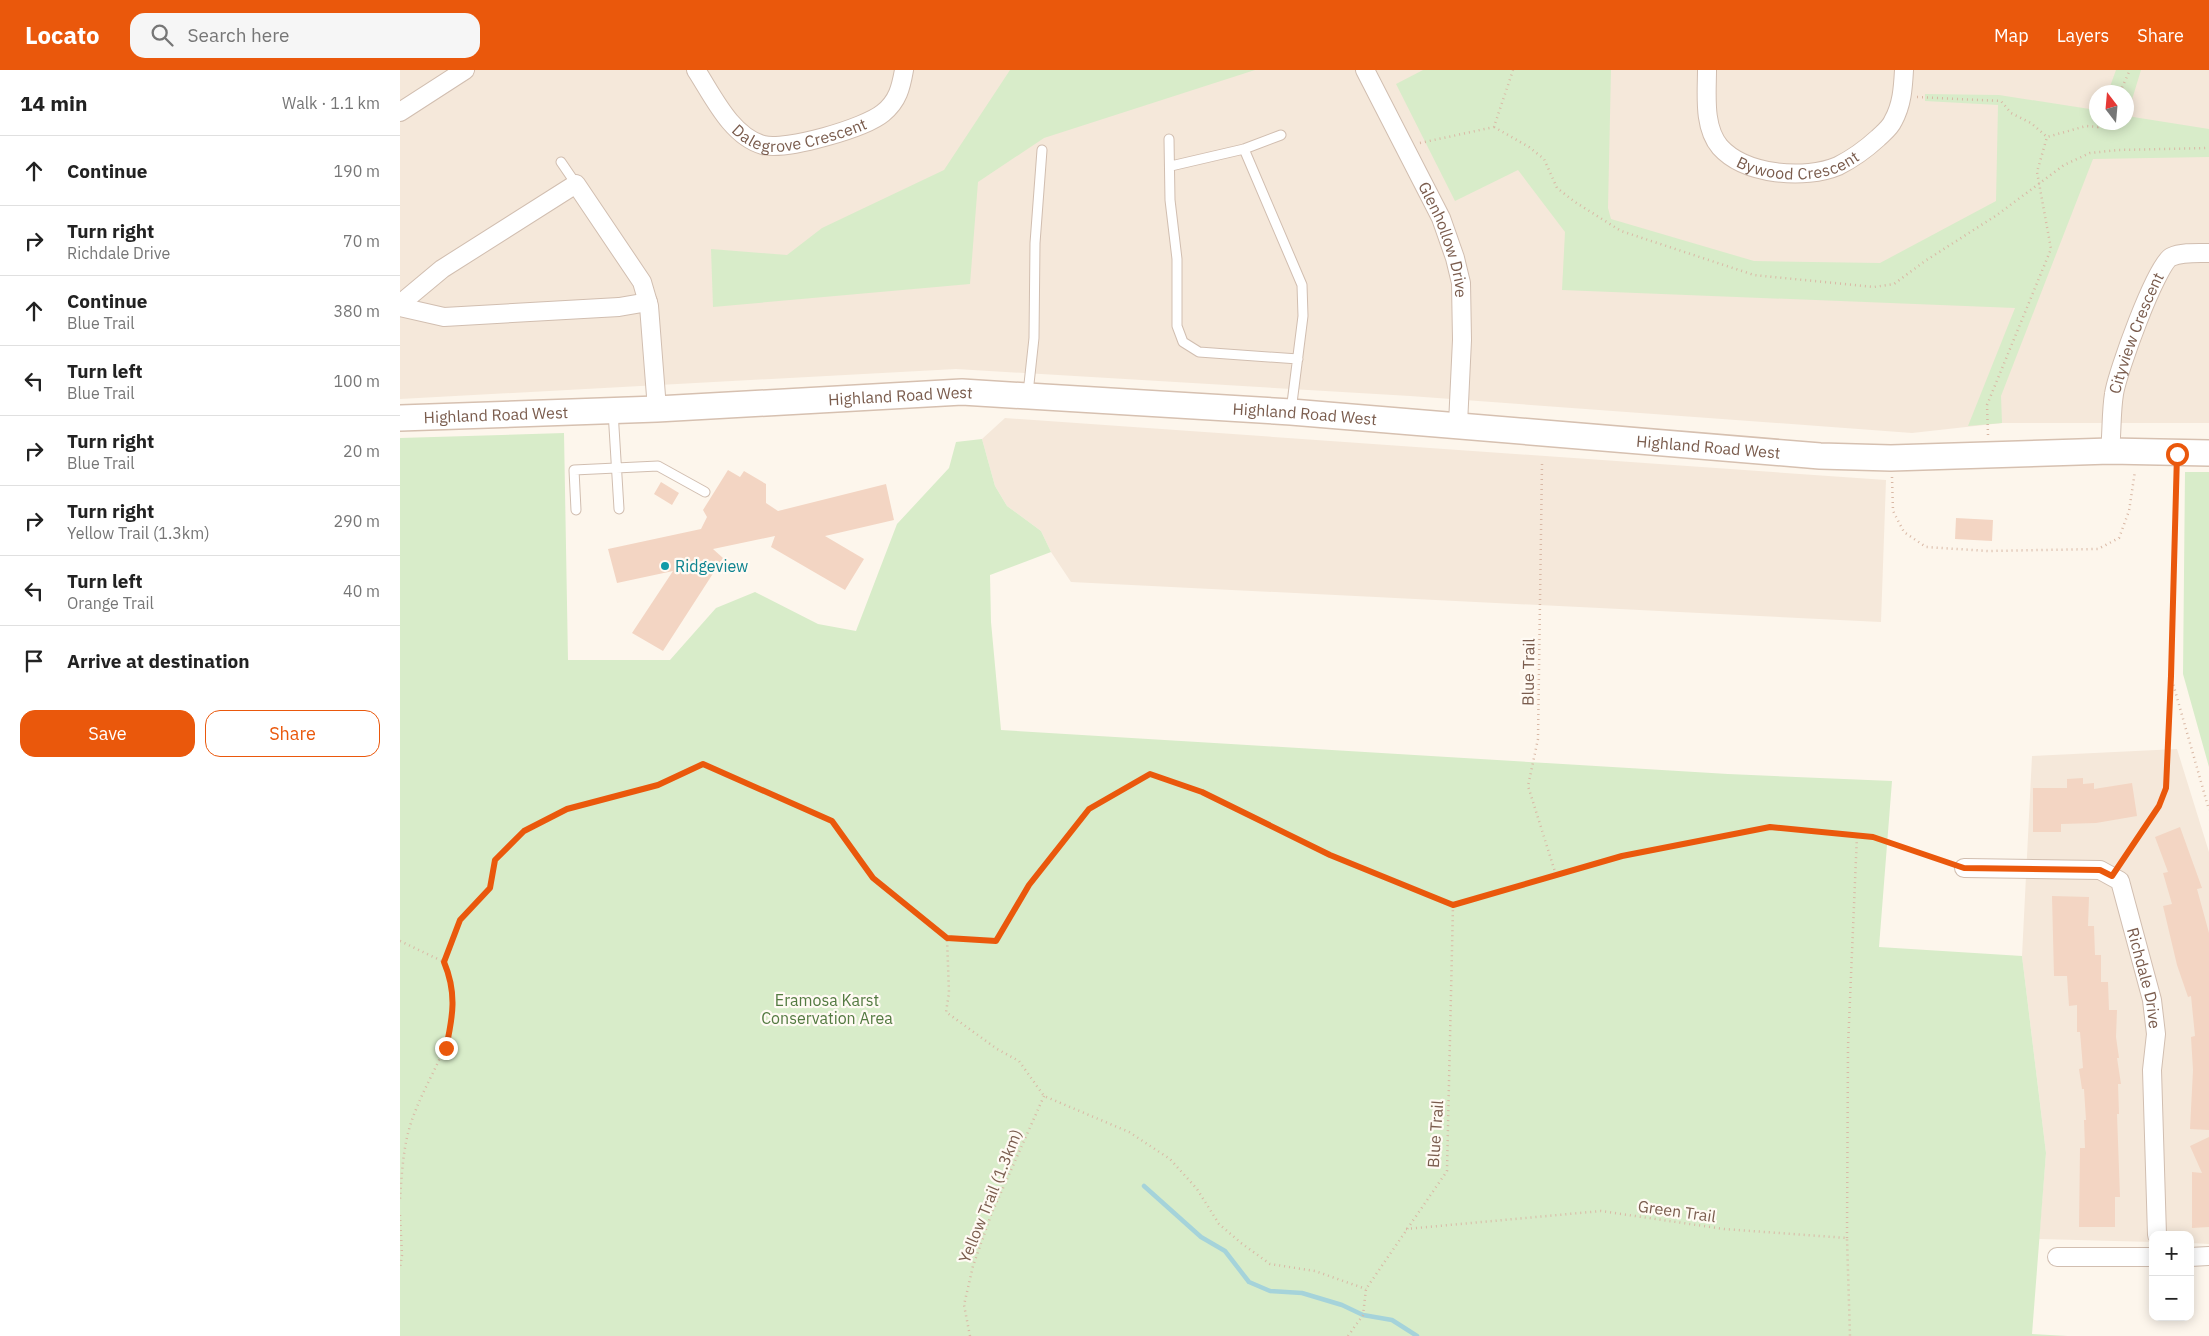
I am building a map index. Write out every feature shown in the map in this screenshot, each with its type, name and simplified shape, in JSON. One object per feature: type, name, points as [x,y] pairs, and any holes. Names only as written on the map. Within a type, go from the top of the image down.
[{"type":"street","points":[[400,112],[466,70]]},
{"type":"street","name":"Dalegrove Crescent","points":[[696,70],[737,130],[764,145],[796,144],[862,125],[884,113],[900,94],[904,70]]},
{"type":"street","name":"Glenhollow Drive","points":[[1366,70],[1441,218],[1455,258],[1461,283],[1462,340],[1458,424]]},
{"type":"street","name":"Bywood Crescent","points":[[1707,70],[1707,117],[1720,146],[1740,162],[1761,170],[1783,174],[1819,171],[1837,166],[1867,148],[1893,123],[1903,97],[1904,70]]},
{"type":"street","points":[[400,306],[442,269],[576,184],[642,282],[648,302],[657,409]]},
{"type":"street","name":"Cityview Crescent","points":[[2110,451],[2114,394],[2119,372],[2158,273],[2170,258],[2188,253],[2209,253]]},
{"type":"street","points":[[400,306],[444,317],[619,307],[648,302]]},
{"type":"street","name":"Highland Road West","points":[[400,418],[657,409],[962,392],[1458,424],[1820,456],[1891,458],[2110,451],[2177,454],[2209,453]]},
{"type":"street","points":[[1964,868],[2100,870],[2112,876]]},
{"type":"street","name":"Richdale Drive","points":[[2112,876],[2120,881],[2152,1000],[2156,1034],[2152,1070],[2157,1231]]},
{"type":"street","points":[[2194,1257],[2209,1256]]},
{"type":"street","points":[[2057,1257],[2149,1257]]},
{"type":"lane","points":[[1171,166],[1244,149],[1281,136]]},
{"type":"lane","points":[[1169,139],[1171,166],[1170,200],[1177,259],[1178,326],[1183,342],[1199,352],[1298,359]]},
{"type":"lane","points":[[1244,149],[1302,285],[1304,303],[1291,412]]},
{"type":"lane","points":[[1028,396],[1034,338],[1035,243],[1042,150]]},
{"type":"lane","points":[[561,162],[576,184]]},
{"type":"lane","points":[[613,411],[619,509]]},
{"type":"lane","points":[[576,510],[574,470],[658,466],[704,492]]},
{"type":"path","points":[[1494,128],[1513,70]]},
{"type":"path","points":[[2123,85],[2130,70]]},
{"type":"path","points":[[1903,97],[2001,101],[2011,112],[2032,123],[2047,137]]},
{"type":"path","points":[[2047,137],[2089,126]]},
{"type":"path","points":[[1404,146],[1494,128],[1529,147],[1544,159],[1557,188],[1575,202],[1621,231],[1754,275],[1874,286],[1894,284],[1924,261],[1997,215],[2064,165],[2090,153],[2118,150],[2209,148]]},
{"type":"path","points":[[1989,456],[1986,405],[2051,249],[2037,172],[2047,137]]},
{"type":"path","points":[[1891,458],[1893,511],[1904,532],[1926,547],[1988,551],[2098,549],[2119,538],[2129,511],[2137,452]]},
{"type":"path","points":[[2112,876],[2159,806],[2166,788],[2177,454]]},
{"type":"path","name":"Blue Trail","points":[[1542,464],[1538,739],[1528,786],[1556,875]]},
{"type":"path","points":[[2171,676],[2209,810]]},
{"type":"path","points":[[400,1200],[402,1169],[409,1128],[422,1095],[446,1048],[453,1018],[452,982],[444,962],[460,920],[490,888],[495,860],[524,831],[567,809],[658,785],[703,764],[832,821],[873,878],[947,938],[996,941],[1029,885],[1089,809],[1150,774],[1202,792],[1330,855],[1453,905],[1622,856],[1770,827],[1873,837],[1964,868]]},
{"type":"path","points":[[1850,1336],[1847,1238],[1848,1046],[1857,835]]},
{"type":"path","name":"Blue Trail","points":[[1348,1336],[1363,1315],[1366,1289],[1447,1171],[1453,905]]},
{"type":"path","points":[[947,938],[949,993],[946,1012],[997,1049],[1019,1061],[1044,1096],[1129,1132],[1170,1159],[1197,1189],[1219,1224],[1241,1244],[1270,1264],[1315,1271],[1366,1289]]},
{"type":"path","points":[[400,942],[444,962]]},
{"type":"path","name":"Yellow Trail (1.3km)","points":[[970,1336],[964,1305],[973,1266],[991,1216],[1044,1096]]},
{"type":"path","name":"Green Trail","points":[[1406,1229],[1601,1211],[1724,1229],[1847,1238]]},
{"type":"path","points":[[400,1215],[402,1251],[400,1268]]},
{"type":"shaded area","points":[[400,70],[2209,70],[2209,423],[2002,423],[1912,433],[1410,396],[956,369],[400,399]]},
{"type":"shaded area","points":[[1005,418],[1886,480],[1881,622],[1071,582],[1051,552],[1041,531],[1007,506],[995,486],[982,439]]},
{"type":"shaded area","points":[[2177,749],[2209,852],[2209,1244],[2194,1243],[2194,1231],[2149,1231],[2149,1242],[2039,1239],[2046,1153],[2022,956],[2032,756]]},
{"type":"green space","points":[[1010,70],[1255,70],[1044,138],[978,182],[970,284],[713,307],[711,249],[787,255],[822,228],[944,170]]},
{"type":"green space","points":[[1423,70],[1611,70],[1608,208],[1611,219],[1754,261],[1880,263],[1996,201],[1998,105],[1925,101],[1925,94],[1999,95],[2089,109],[2089,130],[2134,130],[2134,117],[2209,129],[2209,157],[2093,159],[2001,396],[2002,423],[1968,426],[2015,308],[1562,290],[1565,232],[1518,170],[1455,201],[1396,84]]},
{"type":"green space","points":[[2116,70],[2141,70],[2134,93],[2134,85],[2111,85]]},
{"type":"green space","name":"Eramosa Karst Conservation Area","points":[[564,433],[568,660],[670,660],[716,608],[755,592],[818,624],[856,631],[897,524],[949,468],[956,442],[982,439],[995,486],[1007,506],[1041,531],[1051,552],[990,575],[991,622],[1001,730],[1728,774],[1892,781],[1879,947],[2022,956],[2046,1153],[2032,1334],[2068,1336],[400,1336],[400,438]]},
{"type":"green space","points":[[2185,472],[2209,472],[2209,767],[2183,674]]},
{"type":"building","name":"Ridgeview","points":[[728,470],[740,477],[744,471],[766,484],[766,503],[778,511],[886,484],[894,520],[825,536],[864,559],[845,590],[771,547],[775,536],[713,549],[723,558],[663,651],[632,633],[673,571],[617,583],[608,549],[701,529],[707,517],[703,510]]},
{"type":"building","points":[[661,482],[679,493],[672,505],[654,494]]},
{"type":"building","points":[[1956,518],[1993,520],[1992,541],[1955,539]]},
{"type":"building","points":[[2083,778],[2083,784],[2094,783],[2094,789],[2132,783],[2137,816],[2096,823],[2061,824],[2061,832],[2033,832],[2033,788],[2067,788],[2067,779]]},
{"type":"building","points":[[2180,827],[2202,888],[2197,889],[2209,933],[2209,1130],[2190,1129],[2193,1070],[2191,1037],[2195,1036],[2191,996],[2188,997],[2177,965],[2163,906],[2172,904],[2163,873],[2168,872],[2155,837]]},
{"type":"building","points":[[2052,896],[2089,897],[2088,926],[2094,926],[2095,955],[2101,955],[2101,982],[2108,982],[2109,1010],[2117,1010],[2116,1037],[2119,1058],[2117,1058],[2121,1084],[2118,1084],[2119,1114],[2117,1114],[2120,1197],[2115,1197],[2115,1227],[2079,1227],[2080,1148],[2085,1148],[2084,1120],[2086,1120],[2084,1089],[2082,1089],[2079,1069],[2083,1068],[2080,1032],[2077,1032],[2077,1005],[2069,1006],[2067,976],[2054,976]]},
{"type":"building","points":[[2209,1137],[2209,1227],[2192,1228],[2192,1172],[2202,1173],[2190,1146]]},
{"type":"waterway","points":[[1144,1186],[1201,1237],[1225,1251],[1249,1282],[1270,1291],[1302,1293],[1342,1305],[1363,1315],[1392,1320],[1417,1336]]},
{"type":"place","name":"Ridgeview","points":[[665,566]]},
{"type":"route","points":[[446,1048],[453,1018],[452,982],[444,962],[460,920],[490,888],[495,860],[524,831],[567,809],[658,785],[703,764],[832,821],[873,878],[947,938],[996,941],[1029,885],[1089,809],[1150,774],[1202,792],[1330,855],[1453,905],[1622,856],[1770,827],[1873,837],[1964,868],[2100,870],[2112,876],[2159,806],[2166,788],[2177,454]]}]
